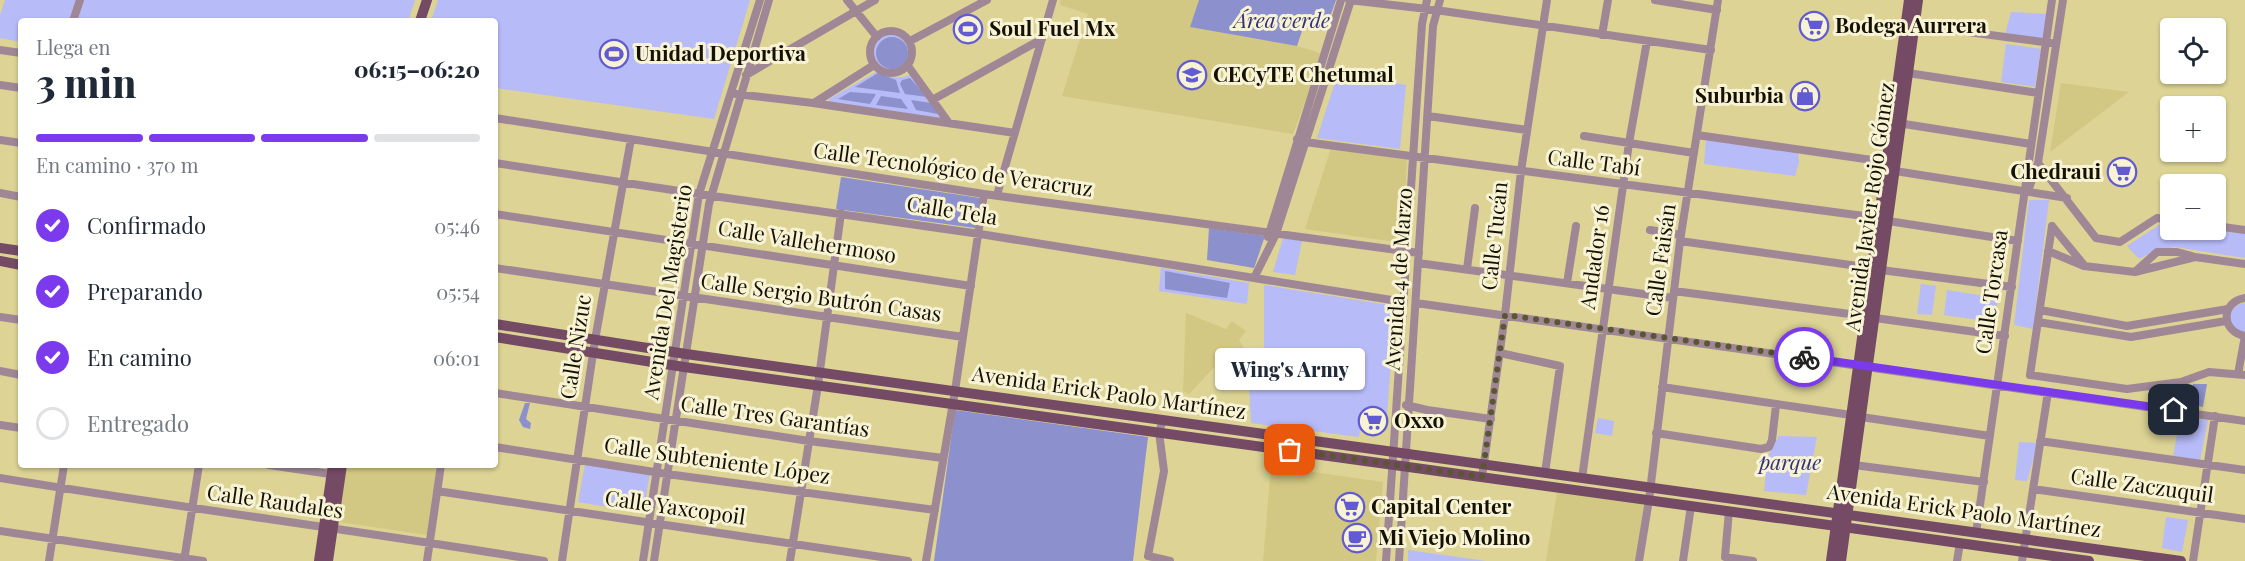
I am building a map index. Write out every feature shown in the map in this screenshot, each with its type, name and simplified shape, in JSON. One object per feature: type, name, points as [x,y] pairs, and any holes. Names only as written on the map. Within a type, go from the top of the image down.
[{"type":"main road","points":[[421,18],[427,0]]},
{"type":"main road","name":"Avenida Javier Rojo Gómez","points":[[1883,219],[1895,171],[1897,123],[1909,0]]},
{"type":"main road","name":"Avenida Javier Rojo Gómez","points":[[1831,561],[1843,514],[1883,219],[1886,162],[1908,73],[1918,0]]},
{"type":"main road","points":[[0,248],[18,251]]},
{"type":"main road","points":[[0,261],[18,264]]},
{"type":"main road","name":"Avenida Erick Paolo Martínez","points":[[498,324],[681,353],[2181,561]]},
{"type":"main road","name":"Avenida Erick Paolo Martínez","points":[[498,338],[679,366],[1960,543],[2023,556],[2089,561]]},
{"type":"main road","name":"Avenida Javier Rojo Gómez","points":[[1843,514],[1854,465],[1856,416]]},
{"type":"main road","points":[[318,561],[328,527],[337,470]]},
{"type":"main road","points":[[328,527],[328,561]]},
{"type":"main road","name":"Avenida Javier Rojo Gómez","points":[[1841,527],[1841,561]]},
{"type":"street","points":[[74,18],[80,0]]},
{"type":"street","name":"Avenida Del Magisterio","points":[[681,353],[695,299],[711,195],[760,0]]},
{"type":"street","name":"Avenida Del Magisterio","points":[[643,561],[666,419],[681,353],[685,296],[699,194],[736,94],[746,75],[769,0]]},
{"type":"street","points":[[847,0],[877,37]]},
{"type":"street","points":[[746,75],[875,0]]},
{"type":"street","points":[[909,41],[976,2],[987,0]]},
{"type":"street","points":[[997,195],[1053,0]]},
{"type":"street","points":[[1301,141],[1341,0]]},
{"type":"street","points":[[1254,279],[1269,246],[1301,141],[1350,0],[1437,10],[1711,50]]},
{"type":"street","name":"Avenida 4 de Marzo","points":[[1386,561],[1413,156],[1424,10],[1427,0]]},
{"type":"street","name":"Avenida 4 de Marzo","points":[[1399,561],[1434,26],[1440,0]]},
{"type":"street","name":"Calle Tucán","points":[[1482,477],[1505,315],[1521,171],[1547,0]]},
{"type":"street","points":[[1602,35],[1608,0]]},
{"type":"street","points":[[1655,0],[1717,10]]},
{"type":"street","name":"Calle Faisán","points":[[1639,561],[1651,488],[1667,338],[1681,238],[1718,0]]},
{"type":"street","name":"Calle Torcasa","points":[[1976,533],[2052,0]]},
{"type":"street","name":"Calle Torcasa","points":[[2025,194],[2038,163],[2062,0]]},
{"type":"street","points":[[1915,25],[2056,43]]},
{"type":"street","points":[[898,32],[909,41],[913,54],[908,66],[903,70],[891,74],[874,65],[871,59],[871,47],[877,37],[884,33],[898,32]]},
{"type":"street","points":[[934,99],[1042,39]]},
{"type":"street","name":"Andador 16","points":[[1582,478],[1629,143],[1647,41]]},
{"type":"street","points":[[0,50],[18,53]]},
{"type":"street","points":[[813,103],[874,65]]},
{"type":"street","points":[[908,66],[934,99],[949,123]]},
{"type":"street","points":[[1908,73],[2038,93]]},
{"type":"street","points":[[0,85],[18,88]]},
{"type":"street","points":[[736,94],[1015,133]]},
{"type":"street","points":[[1428,116],[1527,129]]},
{"type":"street","name":"Calle Tecnológico de Veracruz","points":[[498,118],[984,194],[1419,253]]},
{"type":"street","points":[[1897,123],[2031,144]]},
{"type":"street","points":[[1697,135],[1886,162]]},
{"type":"street","points":[[1584,136],[1694,153]]},
{"type":"street","name":"Calle Nizuc","points":[[562,561],[604,282],[631,139]]},
{"type":"street","points":[[0,140],[18,143]]},
{"type":"street","name":"Calle Tabí","points":[[1301,141],[1883,219],[2018,241]]},
{"type":"street","name":"Calle Tela","points":[[498,162],[980,234],[1404,302]]},
{"type":"street","points":[[2038,163],[2096,238],[2120,242],[2157,218],[2160,218]]},
{"type":"street","points":[[1895,171],[2025,194],[2067,198]]},
{"type":"street","points":[[0,193],[18,196]]},
{"type":"street","points":[[926,561],[980,234],[984,194]]},
{"type":"street","points":[[1467,269],[1475,208]]},
{"type":"street","points":[[790,561],[818,385],[841,213]]},
{"type":"street","name":"Calle Vallehermoso","points":[[498,214],[971,286]]},
{"type":"street","points":[[1567,283],[1576,226]]},
{"type":"street","points":[[2084,266],[2052,226],[2030,375],[2127,389],[2181,382],[2209,372],[2242,374],[2245,336],[2233,332],[2226,321],[2228,309]]},
{"type":"street","points":[[2226,227],[2245,230]]},
{"type":"street","points":[[1650,230],[1681,238],[1876,269],[2012,287]]},
{"type":"street","points":[[2048,251],[2084,266],[2135,272],[2195,257]]},
{"type":"street","points":[[2135,272],[2157,252],[2177,252],[2245,264]]},
{"type":"street","points":[[1418,263],[1609,289],[1870,317],[2005,336]]},
{"type":"street","name":"Calle Sergio Butrón Casas","points":[[498,268],[604,282],[695,299],[963,337]]},
{"type":"street","points":[[2040,310],[2127,326],[2228,309],[2237,300],[2245,298]]},
{"type":"street","points":[[1416,303],[2245,420]]},
{"type":"street","points":[[0,317],[18,320]]},
{"type":"street","points":[[2038,322],[2131,337],[2226,321]]},
{"type":"street","points":[[2109,334],[2110,322]]},
{"type":"street","points":[[1500,353],[1560,366],[1545,473]]},
{"type":"street","name":"Avenida Del Magisterio","points":[[654,561],[676,420],[679,366]]},
{"type":"street","points":[[0,371],[18,374]]},
{"type":"street","points":[[1662,387],[1990,436]]},
{"type":"street","points":[[2023,556],[2048,392]]},
{"type":"street","name":"Calle Tres Garantías","points":[[498,393],[809,441],[943,458]]},
{"type":"street","points":[[1397,404],[1491,419]]},
{"type":"street","points":[[1656,433],[1761,449],[1769,447],[1772,440],[1776,405]]},
{"type":"street","points":[[2193,561],[2215,416]]},
{"type":"street","points":[[1164,420],[1159,432],[1164,471],[1148,556],[1170,561]]},
{"type":"street","points":[[0,425],[18,428]]},
{"type":"street","points":[[2040,441],[2245,470]]},
{"type":"street","name":"Calle Subteniente López","points":[[498,447],[668,474],[934,510]]},
{"type":"street","points":[[1854,465],[1984,482]]},
{"type":"street","points":[[49,561],[63,468]]},
{"type":"street","points":[[185,560],[199,468]]},
{"type":"street","points":[[310,468],[337,470]]},
{"type":"street","points":[[427,561],[441,468]]},
{"type":"street","name":"Calle Raudales","points":[[0,478],[544,561]]},
{"type":"street","name":"Calle Zaczuquil","points":[[2033,489],[2245,519]]},
{"type":"street","name":"Calle Yaxcopoil","points":[[437,491],[908,561]]},
{"type":"street","points":[[1683,561],[1691,506]]},
{"type":"street","points":[[1730,511],[1725,557],[1753,561]]},
{"type":"street","points":[[0,531],[203,561]]},
{"type":"street","points":[[1957,561],[1960,543]]},
{"type":"shaded area","name":"CECyTE Chetumal","points":[[1061,0],[1199,0],[1191,27],[1297,46],[1323,54],[1293,134],[1062,96],[1088,14],[1060,5]]},
{"type":"shaded area","points":[[2061,83],[2129,92],[2050,152]]},
{"type":"shaded area","points":[[1331,148],[1407,157],[1403,243],[1305,229]]},
{"type":"shaded area","points":[[1186,313],[1226,329],[1232,321],[1246,331],[1239,340],[1250,358],[1232,364],[1224,357],[1189,394],[1183,391]]},
{"type":"shaded area","name":"Capital Center","points":[[1271,466],[1383,482],[1376,561],[1263,561]]},
{"type":"shaded area","points":[[347,468],[438,468],[427,535],[339,522]]},
{"type":"shaded area","points":[[1557,492],[1644,505],[1636,561],[1546,561]]},
{"type":"green space","points":[[5,0],[415,0],[409,18],[18,18],[18,41],[0,38],[0,15]]},
{"type":"green space","name":"Unidad Deportiva","points":[[438,0],[750,0],[714,119],[498,88],[498,18],[432,18]]},
{"type":"green space","name":"Área verde","points":[[1199,0],[1336,0],[1325,31],[1303,28],[1297,46],[1190,27]]},
{"type":"green space","points":[[2011,12],[2047,14],[2043,40],[2005,35]]},
{"type":"green space","points":[[892,33],[905,39],[911,52],[905,65],[892,71],[879,65],[873,52],[879,39]]},
{"type":"green space","points":[[892,37],[903,42],[908,53],[903,64],[892,69],[881,64],[876,53],[881,42]]},
{"type":"green space","points":[[2006,44],[2041,49],[2035,87],[2001,82]]},
{"type":"green space","points":[[878,71],[894,77],[910,75],[945,119],[829,102],[829,99]]},
{"type":"green space","points":[[878,73],[896,80],[900,93],[855,87]]},
{"type":"green space","points":[[1338,73],[1406,85],[1400,149],[1317,138]]},
{"type":"green space","points":[[910,78],[927,97],[905,94],[900,84],[902,80]]},
{"type":"green space","points":[[850,92],[876,94],[870,104],[838,99]]},
{"type":"green space","points":[[881,96],[901,99],[908,109],[876,105]]},
{"type":"green space","points":[[911,100],[931,103],[938,114],[916,110]]},
{"type":"green space","points":[[1706,138],[1798,153],[1799,162],[1795,176],[1704,164]]},
{"type":"green space","points":[[841,177],[980,198],[975,228],[836,209]]},
{"type":"green space","points":[[2029,200],[2049,200],[2033,329],[2014,325]]},
{"type":"green space","points":[[2160,224],[2160,240],[2226,240],[2226,232],[2245,234],[2245,258],[2175,247],[2155,251],[2139,259],[2127,246]]},
{"type":"green space","points":[[1209,228],[1265,236],[1254,268],[1207,260]]},
{"type":"green space","points":[[1283,238],[1302,241],[1295,275],[1273,272]]},
{"type":"green space","points":[[1161,268],[1249,283],[1247,304],[1159,291]]},
{"type":"green space","points":[[1165,271],[1230,283],[1227,298],[1165,289]]},
{"type":"green space","points":[[1921,284],[1936,286],[1932,315],[1917,314]]},
{"type":"green space","points":[[1264,285],[1395,306],[1387,414],[1363,414],[1359,437],[1251,423],[1248,364],[1264,368]]},
{"type":"green space","points":[[1947,290],[1998,298],[1994,322],[1944,315]]},
{"type":"green space","points":[[2245,303],[2245,334],[2234,330],[2231,313],[2236,306]]},
{"type":"green space","points":[[2193,384],[2207,384],[2203,407],[2190,404]]},
{"type":"green space","points":[[525,403],[530,403],[526,419],[531,423],[530,429],[523,427],[519,420]]},
{"type":"green space","points":[[955,410],[1148,437],[1133,561],[934,561]]},
{"type":"green space","points":[[2180,417],[2208,420],[2200,461],[2173,457]]},
{"type":"green space","points":[[1598,418],[1614,421],[1612,436],[1595,433]]},
{"type":"green space","name":"parque","points":[[1779,436],[1817,437],[1806,495],[1764,491],[1768,456]]},
{"type":"green space","points":[[2019,442],[2038,443],[2027,481],[2015,480]]},
{"type":"green space","points":[[585,463],[650,473],[643,513],[578,502]]},
{"type":"green space","points":[[2166,517],[2188,520],[2182,552],[2162,548]]},
{"type":"green space","points":[[1408,550],[1486,561],[1408,561]]},
{"type":"way so far","points":[[1290,450],[1482,477],[1505,315],[1804,357]]},
{"type":"place","name":"Bodega Aurrera","points":[[1814,26]]},
{"type":"place","name":"Soul Fuel Mx","points":[[968,29]]},
{"type":"place","name":"Unidad Deportiva","points":[[614,54]]},
{"type":"place","name":"CECyTE Chetumal","points":[[1192,75]]},
{"type":"place","name":"Suburbia","points":[[1805,96]]},
{"type":"place","name":"Chedraui","points":[[2122,172]]},
{"type":"place","name":"Oxxo","points":[[1373,421]]},
{"type":"place","name":"Wing's Army","points":[[1290,450]]},
{"type":"place","name":"Capital Center","points":[[1350,507]]},
{"type":"place","name":"Mi Viejo Molino","points":[[1357,538]]},
{"type":"route","points":[[1804,357],[2174,410]]}]
